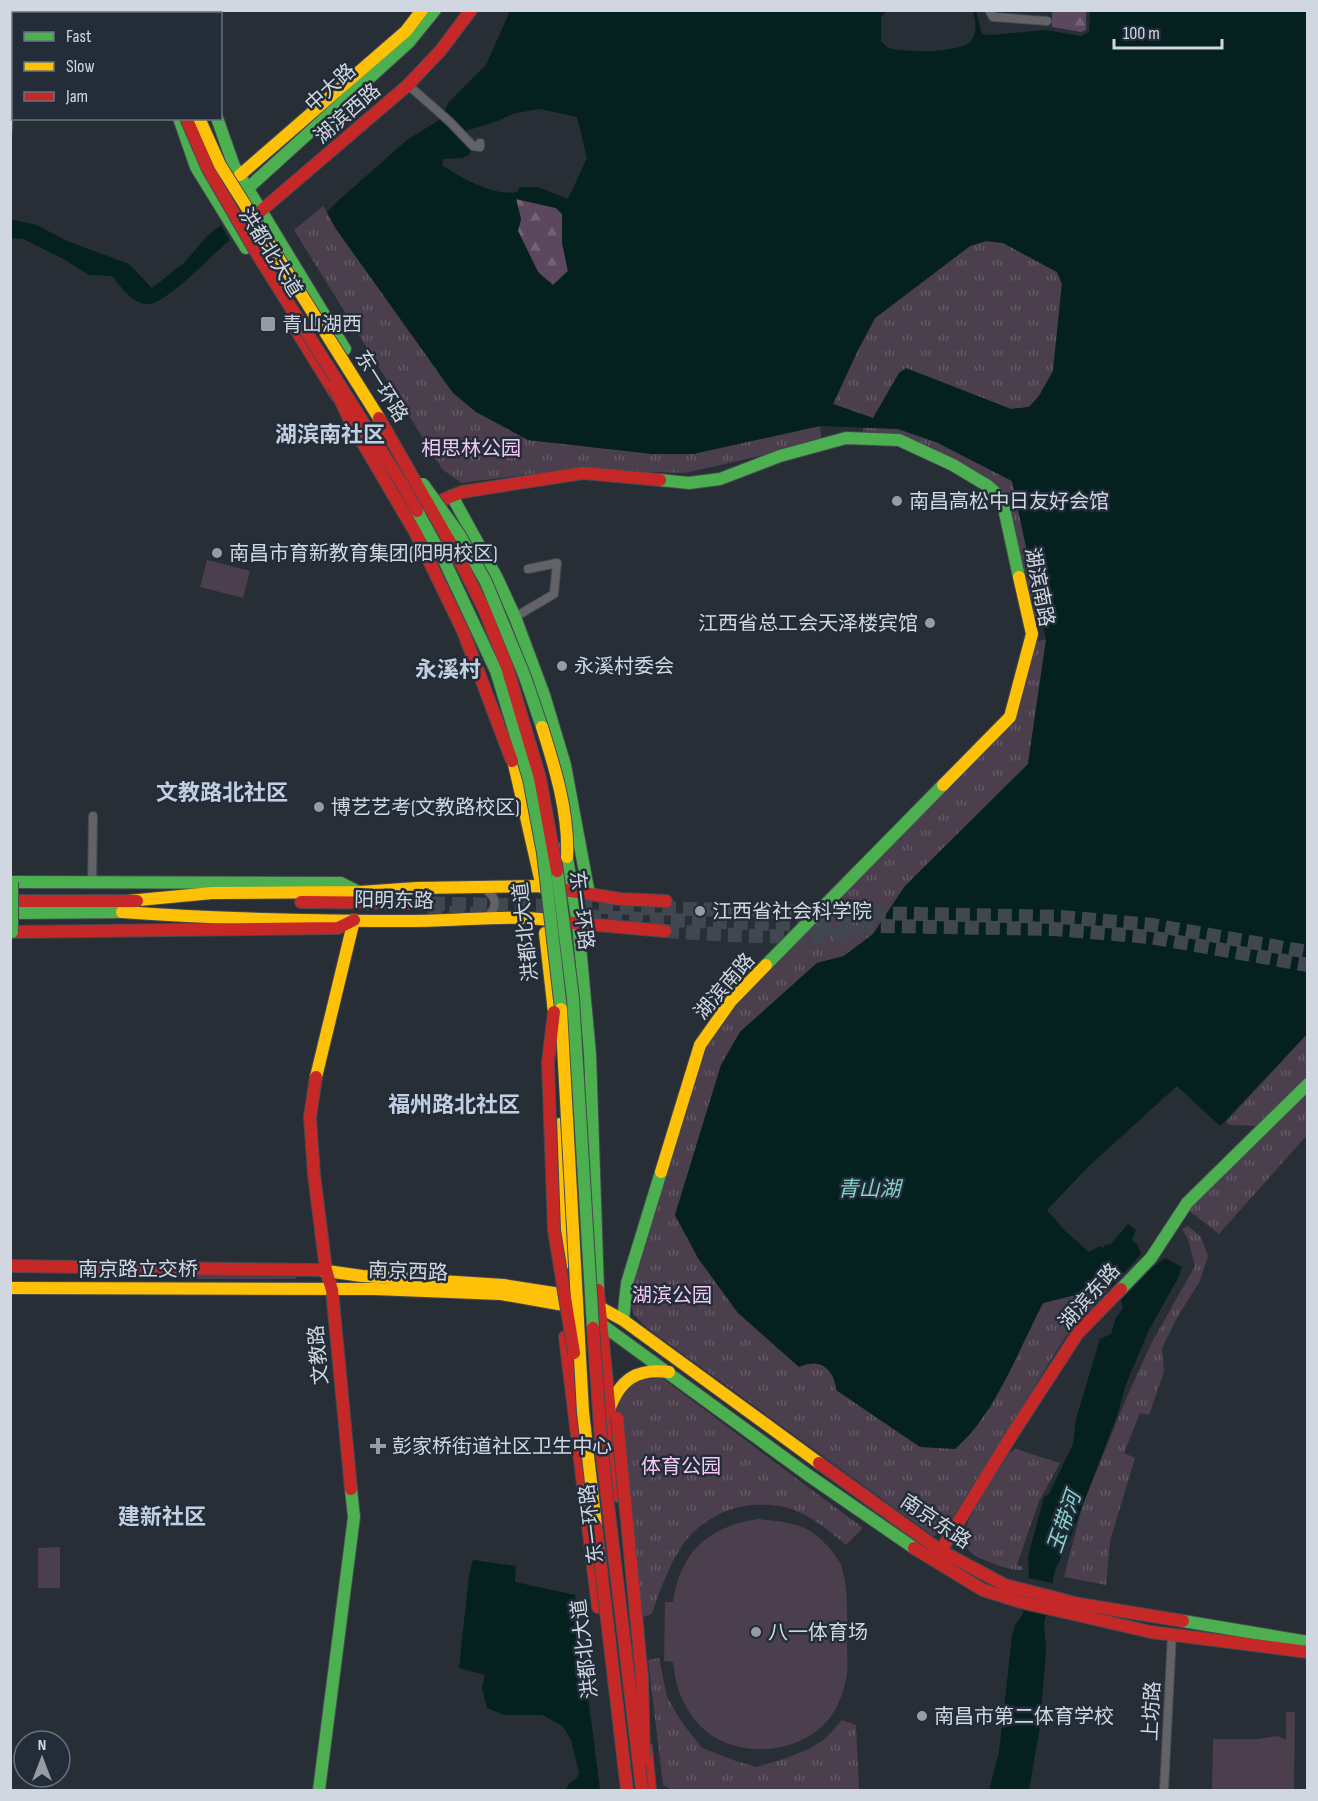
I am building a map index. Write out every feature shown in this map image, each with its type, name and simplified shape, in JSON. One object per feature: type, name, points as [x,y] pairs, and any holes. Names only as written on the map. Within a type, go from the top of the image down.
[{"type":"main road","name":"中大路","points":[[240,175],[406,31],[422,10]]},
{"type":"main road","name":"中大路","points":[[247,189],[409,42],[435,10]]},
{"type":"main road","name":"湖滨西路","points":[[236,232],[408,85],[441,50],[471,10]]},
{"type":"main road","name":"洪都北大道","points":[[180,120],[196,168],[445,570],[488,666],[507,724],[512,760],[542,886],[543,918],[558,1044],[565,1336],[621,1791]]},
{"type":"main road","name":"东一环路","points":[[187,120],[208,169],[259,257],[402,484],[444,560],[496,671],[529,779],[543,853],[560,999],[583,1412],[627,1791]]},
{"type":"main road","name":"东一环路","points":[[200,120],[220,165],[398,450],[456,553],[484,609],[521,710],[540,778],[555,852],[573,998],[586,1236],[602,1454],[644,1791]]},
{"type":"main road","name":"洪都北大道","points":[[218,120],[247,189],[386,417],[468,562],[506,642],[544,750],[567,857],[578,924],[590,1054],[598,1305],[606,1388],[612,1411],[650,1791]]},
{"type":"main road","points":[[316,346],[351,423],[415,532],[463,632],[512,760]]},
{"type":"main road","name":"湖滨南路","points":[[435,504],[462,492],[583,473],[689,483],[720,479],[780,456],[846,438],[899,440],[953,465],[987,486],[1002,499],[1032,634],[1011,717],[731,1001],[700,1045],[627,1283],[623,1320]]},
{"type":"main road","points":[[398,450],[459,534],[486,582],[542,724],[553,763],[568,835],[567,857]]},
{"type":"main road","points":[[452,496],[497,578],[544,695],[565,765],[589,894]]},
{"type":"main road","points":[[354,920],[338,928],[12,932],[12,882],[341,883],[360,892]]},
{"type":"main road","name":"阳明东路","points":[[10,913],[125,907],[212,893],[360,892],[417,888],[542,886],[620,899],[666,901]]},
{"type":"main road","name":"阳明东路","points":[[10,901],[125,907],[410,907]]},
{"type":"main road","name":"阳明东路","points":[[125,907],[207,918],[416,921],[543,918],[578,924],[665,931]]},
{"type":"main road","name":"文教路","points":[[319,1791],[354,1517],[332,1290],[326,1270],[309,1117],[316,1074],[354,920]]},
{"type":"main road","points":[[554,1012],[548,1062],[555,1230],[583,1412]]},
{"type":"main road","name":"湖滨东路","points":[[934,1562],[1078,1333],[1145,1264],[1172,1229],[1187,1203],[1308,1084]]},
{"type":"main road","name":"南京路立交桥","points":[[10,1266],[209,1269]]},
{"type":"main road","name":"南京西路","points":[[209,1269],[326,1270],[362,1276],[503,1286],[598,1305]]},
{"type":"main road","name":"南京路立交桥","points":[[10,1274],[165,1275],[209,1269]]},
{"type":"main road","name":"南京路立交桥","points":[[10,1281],[166,1282],[210,1288]]},
{"type":"main road","name":"南京路立交桥","points":[[10,1288],[210,1288]]},
{"type":"main road","name":"南京西路","points":[[210,1288],[375,1289],[564,1299],[600,1321]]},
{"type":"main road","name":"南京东路","points":[[598,1305],[623,1320],[941,1551],[1022,1596],[1054,1610],[1151,1632],[1308,1652]]},
{"type":"main road","name":"南京东路","points":[[600,1321],[808,1475],[934,1562],[983,1590],[1022,1596],[1053,1597],[1079,1604],[1308,1642]]},
{"type":"main road","points":[[644,1791],[642,1677],[612,1411],[621,1386],[628,1378],[638,1372],[658,1370],[669,1372]]},
{"type":"street","points":[[989,10],[993,17],[1047,21]]},
{"type":"street","points":[[408,85],[477,144]]},
{"type":"street","points":[[514,617],[554,594],[557,563],[528,569]]},
{"type":"street","points":[[92,882],[93,816]]},
{"type":"street","points":[[482,887],[491,893],[495,902],[492,912],[484,919]]},
{"type":"street","name":"上坊路","points":[[1164,1791],[1172,1634]]},
{"type":"green space","points":[[1052,11],[1086,11],[1086,30],[1081,32],[1052,27]]},
{"type":"green space","points":[[516,199],[556,208],[562,214],[562,242],[568,271],[552,286],[538,272],[518,231],[521,219]]},
{"type":"green space","name":"相思林公园","points":[[323,206],[336,229],[528,440],[653,454],[693,454],[820,426],[822,442],[685,473],[571,469],[461,483],[442,469],[294,230]]},
{"type":"green space","points":[[986,241],[1003,243],[1057,272],[1062,283],[1053,371],[1039,396],[1029,407],[1011,409],[906,369],[899,373],[873,418],[833,404],[875,318],[970,246]]},
{"type":"green space","points":[[863,427],[898,429],[936,442],[1012,481],[1042,622],[1032,634],[1002,499],[953,465],[863,432]]},
{"type":"green space","points":[[207,560],[250,571],[243,598],[200,587]]},
{"type":"green space","name":"湖滨公园","points":[[1046,640],[1028,764],[905,886],[873,934],[844,956],[817,963],[740,1032],[721,1065],[675,1215],[698,1258],[738,1313],[799,1366],[811,1363],[820,1365],[828,1370],[835,1380],[989,1410],[1043,1303],[1075,1295],[1097,1286],[1110,1288],[1066,1336],[943,1533],[933,1536],[647,1328],[634,1315],[629,1296],[704,1046],[752,986],[1014,718],[1037,641]]},
{"type":"green space","points":[[1307,1034],[1307,1077],[1259,1126],[1229,1125],[1226,1122]]},
{"type":"green space","points":[[1307,1091],[1307,1135],[1219,1234],[1188,1210]]},
{"type":"green space","points":[[1188,1226],[1201,1237],[1208,1256],[1200,1281],[1178,1316],[1162,1348],[1164,1372],[1149,1415],[1140,1413],[1124,1453],[1135,1458],[1110,1541],[1106,1585],[1064,1577],[1083,1504],[1126,1399],[1152,1342],[1195,1266],[1188,1239],[1182,1229]]},
{"type":"green space","points":[[296,1274],[296,1279],[190,1279],[190,1275]]},
{"type":"green space","name":"体育公园","points":[[662,1378],[863,1528],[846,1545],[816,1522],[789,1508],[754,1505],[721,1513],[693,1533],[682,1546],[668,1570],[652,1614],[640,1618],[614,1410],[622,1395],[632,1385],[644,1380]]},
{"type":"green space","points":[[1016,1449],[1060,1463],[1039,1501],[1017,1565],[1023,1567],[1023,1570],[1004,1567],[979,1558],[969,1551],[964,1540],[968,1522],[982,1496],[1009,1453]]},
{"type":"green space","name":"八一体育场","points":[[758,1519],[798,1525],[812,1532],[828,1546],[841,1565],[847,1613],[847,1674],[845,1686],[832,1715],[814,1733],[798,1742],[762,1749],[743,1748],[709,1733],[695,1720],[682,1700],[673,1662],[664,1661],[665,1602],[673,1602],[677,1584],[690,1555],[711,1535],[725,1528]]},
{"type":"green space","points":[[60,1547],[60,1588],[38,1588],[38,1548]]},
{"type":"green space","points":[[659,1658],[667,1697],[681,1721],[702,1748],[736,1761],[756,1767],[784,1759],[809,1749],[825,1739],[842,1720],[856,1725],[859,1790],[672,1790],[663,1785],[648,1660]]},
{"type":"green space","points":[[1286,1712],[1295,1712],[1294,1790],[1212,1790],[1213,1739],[1258,1739],[1278,1736],[1286,1740]]},
{"type":"water","name":"青山湖","points":[[510,11],[887,11],[881,17],[881,41],[888,48],[934,51],[958,47],[973,38],[975,21],[973,11],[976,11],[982,34],[1046,30],[1081,36],[1089,32],[1090,11],[1307,11],[1307,1034],[1220,1126],[1177,1086],[1089,1166],[1047,1210],[1065,1231],[1089,1252],[1100,1246],[1103,1248],[1111,1244],[1128,1224],[1136,1230],[1132,1240],[1137,1244],[1141,1254],[1110,1288],[1097,1286],[1075,1295],[1043,1303],[994,1400],[969,1435],[955,1449],[920,1447],[836,1390],[832,1375],[825,1366],[807,1364],[799,1367],[738,1313],[698,1258],[675,1215],[721,1065],[740,1032],[817,963],[844,956],[873,934],[905,886],[1028,764],[1046,640],[1012,481],[936,442],[898,429],[820,426],[693,454],[653,454],[528,440],[476,412],[453,393],[336,229],[327,212],[407,140],[439,120],[449,102],[486,65]],"holes":[[[540,109],[577,117],[587,158],[568,199],[538,187],[520,187],[517,192],[498,192],[467,180],[442,165],[443,159],[463,158],[470,154],[471,149],[463,133],[465,131],[516,113]],[[516,199],[556,208],[562,214],[562,243],[568,271],[553,285],[538,272],[518,231],[521,219]],[[986,241],[1003,243],[1057,272],[1062,284],[1053,371],[1039,396],[1029,407],[1011,409],[906,368],[899,373],[873,418],[833,404],[875,318],[970,246]]]},
{"type":"water","points":[[10,219],[37,225],[67,241],[129,264],[152,288],[185,262],[208,235],[221,225],[230,240],[167,295],[149,304],[143,304],[128,294],[112,276],[89,275],[23,239],[11,238]]},
{"type":"water","name":"玉带河","points":[[1165,1258],[1182,1267],[1149,1330],[1126,1384],[1117,1416],[1070,1538],[1055,1570],[1044,1624],[1046,1649],[1040,1727],[1029,1790],[989,1790],[999,1752],[1012,1636],[1015,1625],[1023,1614],[1029,1572],[1028,1557],[1044,1497],[1049,1494],[1073,1444],[1076,1419],[1100,1339],[1111,1334],[1116,1318],[1123,1308],[1121,1300],[1154,1266]]},
{"type":"water","points":[[473,1560],[516,1566],[515,1582],[575,1595],[600,1790],[566,1790],[569,1784],[577,1778],[579,1772],[571,1740],[563,1726],[542,1715],[504,1715],[487,1708],[482,1688],[485,1675],[459,1668],[469,1575]]},
{"type":"pier","points":[[1025,1577],[1055,1584],[1049,1616],[1021,1610]]},
{"type":"tunnel","points":[[410,903],[1061,917],[1152,925],[1308,952]]},
{"type":"tunnel","points":[[428,912],[483,914]]},
{"type":"tunnel","points":[[566,916],[771,924],[1055,929],[1150,937],[1308,965]]},
{"type":"tunnel","points":[[665,931],[786,936],[858,933]]},
{"type":"railway","points":[[10,134],[12,96]]},
{"type":"traffic: fast","points":[[247,189],[409,42],[435,10]]},
{"type":"traffic: fast","points":[[180,120],[196,167],[246,248]]},
{"type":"traffic: fast","points":[[218,120],[234,166],[345,349]]},
{"type":"traffic: fast","points":[[660,480],[689,483],[720,479],[780,456],[846,438],[899,440],[953,465],[988,486],[1002,499],[1019,577]]},
{"type":"traffic: fast","points":[[423,484],[459,534],[486,582],[525,677],[542,727]]},
{"type":"traffic: fast","points":[[452,496],[497,578],[515,617],[544,695],[565,765],[589,894]]},
{"type":"traffic: fast","points":[[417,511],[444,560],[496,671],[529,779],[543,853],[561,1009]]},
{"type":"traffic: fast","points":[[766,965],[943,785]]},
{"type":"traffic: fast","points":[[565,846],[578,924],[590,1054],[598,1290]]},
{"type":"traffic: fast","points":[[557,871],[573,998],[593,1328]]},
{"type":"traffic: fast","points":[[12,882],[341,883],[359,892]]},
{"type":"traffic: fast","points":[[12,882],[12,932]]},
{"type":"traffic: fast","points":[[10,913],[131,912]]},
{"type":"traffic: fast","points":[[1121,1289],[1151,1258],[1187,1203],[1308,1084]]},
{"type":"traffic: fast","points":[[623,1320],[627,1283],[661,1172]]},
{"type":"traffic: fast","points":[[594,1319],[808,1475],[914,1548]]},
{"type":"traffic: fast","points":[[319,1790],[354,1517],[351,1489]]},
{"type":"traffic: fast","points":[[1183,1621],[1308,1642]]},
{"type":"traffic: slow","points":[[240,175],[406,31],[422,10]]},
{"type":"traffic: slow","points":[[200,120],[220,165],[379,418]]},
{"type":"traffic: slow","points":[[943,785],[1010,717],[1032,634],[1019,577]]},
{"type":"traffic: slow","points":[[542,727],[563,807],[567,857]]},
{"type":"traffic: slow","points":[[511,751],[542,887]]},
{"type":"traffic: slow","points":[[128,901],[212,893],[360,892],[417,888],[542,886],[559,889]]},
{"type":"traffic: slow","points":[[122,912],[304,920],[414,921],[527,918],[564,922]]},
{"type":"traffic: slow","points":[[316,1077],[354,920]]},
{"type":"traffic: slow","points":[[545,933],[555,1021]]},
{"type":"traffic: slow","points":[[661,1172],[700,1045],[731,1001],[766,965]]},
{"type":"traffic: slow","points":[[561,1009],[583,1412],[596,1526]]},
{"type":"traffic: slow","points":[[560,1124],[564,1264]]},
{"type":"traffic: slow","points":[[320,1270],[362,1276],[503,1285],[573,1296]]},
{"type":"traffic: slow","points":[[10,1288],[375,1289],[501,1294],[564,1305],[573,1309]]},
{"type":"traffic: slow","points":[[592,1303],[623,1320],[819,1463]]},
{"type":"traffic: slow","points":[[609,1410],[619,1390],[631,1378],[648,1372],[669,1372]]},
{"type":"traffic: jam","points":[[255,216],[408,85],[441,50],[471,10]]},
{"type":"traffic: jam","points":[[187,120],[208,169],[259,257],[417,511]]},
{"type":"traffic: jam","points":[[292,323],[337,396]]},
{"type":"traffic: jam","points":[[334,386],[351,423],[415,532],[463,631],[512,761]]},
{"type":"traffic: jam","points":[[379,418],[456,553],[484,609],[507,667],[540,778],[557,871]]},
{"type":"traffic: jam","points":[[435,503],[462,492],[583,473],[660,480]]},
{"type":"traffic: jam","points":[[559,889],[620,899],[666,901]]},
{"type":"traffic: jam","points":[[10,901],[137,901]]},
{"type":"traffic: jam","points":[[301,902],[410,903]]},
{"type":"traffic: jam","points":[[12,932],[338,928],[354,920]]},
{"type":"traffic: jam","points":[[564,922],[665,931]]},
{"type":"traffic: jam","points":[[554,1012],[548,1062],[554,1230],[574,1353]]},
{"type":"traffic: jam","points":[[316,1077],[310,1117],[314,1175],[326,1270],[332,1290],[351,1489]]},
{"type":"traffic: jam","points":[[10,1266],[320,1270]]},
{"type":"traffic: jam","points":[[937,1557],[1078,1333],[1121,1289]]},
{"type":"traffic: jam","points":[[598,1290],[618,1496]]},
{"type":"traffic: jam","points":[[593,1328],[602,1454],[642,1790]]},
{"type":"traffic: jam","points":[[565,1337],[598,1607]]},
{"type":"traffic: jam","points":[[617,1418],[642,1677],[644,1758]]},
{"type":"traffic: jam","points":[[819,1463],[941,1551],[1005,1585],[1079,1604],[1183,1621]]},
{"type":"traffic: jam","points":[[596,1526],[627,1790]]},
{"type":"traffic: jam","points":[[914,1548],[983,1590],[1021,1602],[1151,1632],[1308,1652]]},
{"type":"traffic: jam","points":[[646,1748],[650,1790]]},
{"type":"place","name":"青山湖西","points":[[268,324]]},
{"type":"place","name":"南昌高松中日友好会馆","points":[[897,501]]},
{"type":"place","name":"南昌市育新教育集团(阳明校区)","points":[[217,553]]},
{"type":"place","name":"江西省总工会天泽楼宾馆","points":[[930,623]]},
{"type":"place","name":"永溪村委会","points":[[562,666]]},
{"type":"place","name":"博艺艺考(文教路校区)","points":[[319,807]]},
{"type":"place","name":"江西省社会科学院","points":[[700,911]]},
{"type":"place","name":"彭家桥街道社区卫生中心","points":[[378,1446]]},
{"type":"place","name":"八一体育场","points":[[756,1632]]},
{"type":"place","name":"南昌市第二体育学校","points":[[922,1716]]},
{"type":"district","name":"湖滨南社区","points":[[330,434]]},
{"type":"district","name":"永溪村","points":[[448,669]]},
{"type":"district","name":"文教路北社区","points":[[222,792]]},
{"type":"district","name":"福州路北社区","points":[[454,1104]]},
{"type":"district","name":"建新社区","points":[[162,1516]]}]
